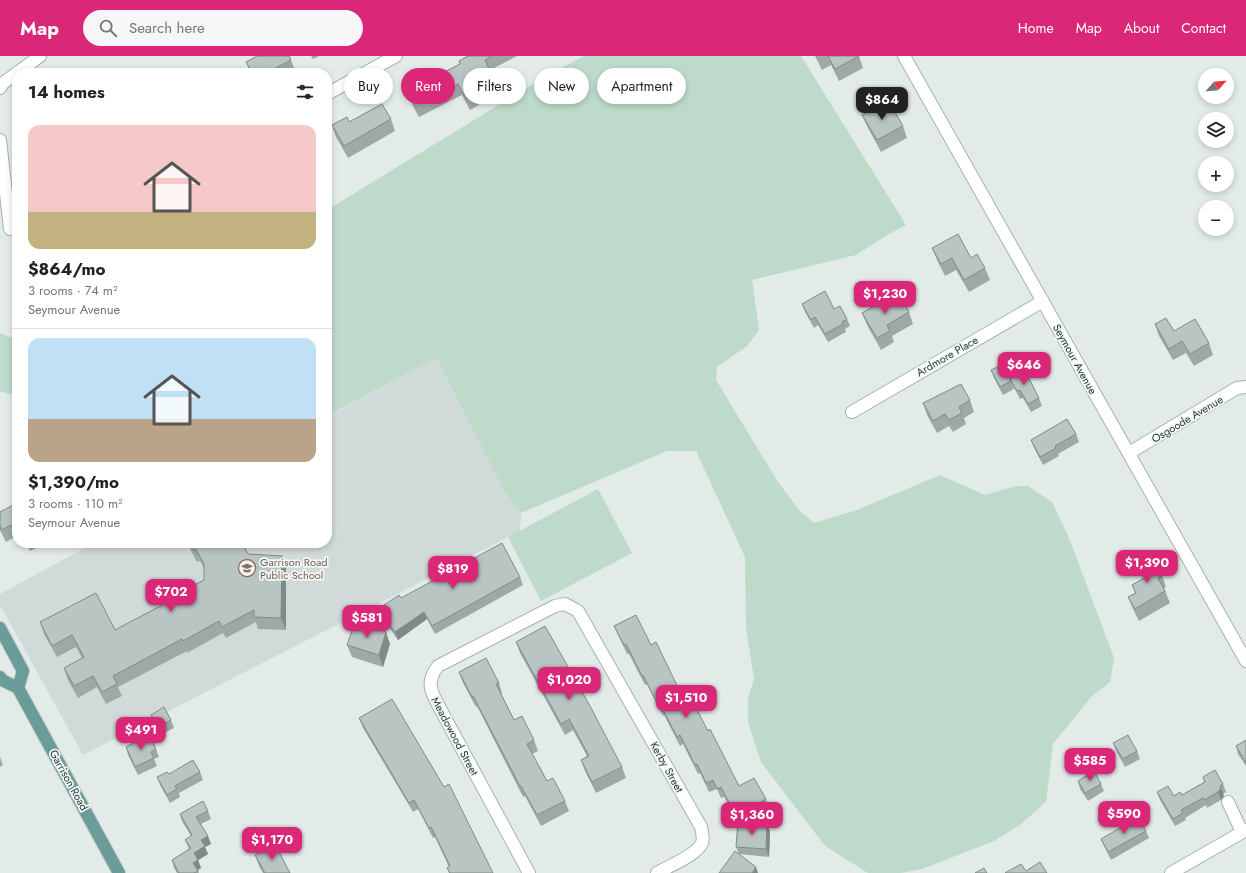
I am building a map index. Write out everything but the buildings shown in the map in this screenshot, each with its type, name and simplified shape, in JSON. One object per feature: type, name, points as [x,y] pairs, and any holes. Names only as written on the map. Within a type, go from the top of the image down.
[{"type":"main road","points":[[0,628],[23,671],[18,688],[2,680],[0,677]]},
{"type":"main road","name":"Garrison Road","points":[[18,688],[119,873]]},
{"type":"street","points":[[332,91],[396,56]]},
{"type":"street","name":"Seymour Avenue","points":[[904,56],[1246,661]]},
{"type":"street","points":[[23,68],[38,57]]},
{"type":"street","points":[[0,88],[2,84],[12,76]]},
{"type":"street","points":[[0,140],[9,230]]},
{"type":"street","name":"Ardmore Place","points":[[852,412],[1043,301]]},
{"type":"street","name":"Osgoode Avenue","points":[[1129,453],[1237,388],[1246,387]]},
{"type":"street","name":"Meadowood Street","points":[[528,873],[433,695],[430,680],[432,673],[438,666],[555,606],[565,604],[571,606]]},
{"type":"street","name":"Kerby Street","points":[[571,606],[578,611],[701,828],[703,836],[702,842],[697,850],[657,873]]},
{"type":"street","points":[[1171,873],[1244,831],[1228,802]]},
{"type":"shaded area","name":"Garrison Road Public School","points":[[436,358],[505,492],[521,513],[520,531],[83,755],[0,605],[0,594],[85,548],[332,548],[332,414]]},
{"type":"green space","points":[[584,56],[801,56],[906,225],[856,255],[752,280],[759,330],[747,346],[717,367],[716,380],[778,482],[799,510],[814,523],[857,510],[940,475],[985,495],[1016,486],[1028,486],[1052,502],[1069,538],[1114,658],[1110,682],[1091,697],[1053,744],[1046,802],[1021,824],[994,841],[922,869],[901,873],[868,873],[825,846],[761,762],[748,722],[748,698],[754,679],[746,628],[745,557],[696,451],[667,451],[521,513],[505,492],[436,358],[332,413],[332,207],[500,104],[526,104],[526,88],[534,83],[534,104],[589,104],[589,68],[561,68]]},
{"type":"green space","points":[[0,333],[12,338],[12,395],[0,391]]},
{"type":"green space","points":[[598,489],[632,553],[541,601],[508,537]]},
{"type":"place","name":"Garrison Road Public School","points":[[247,568]]}]
